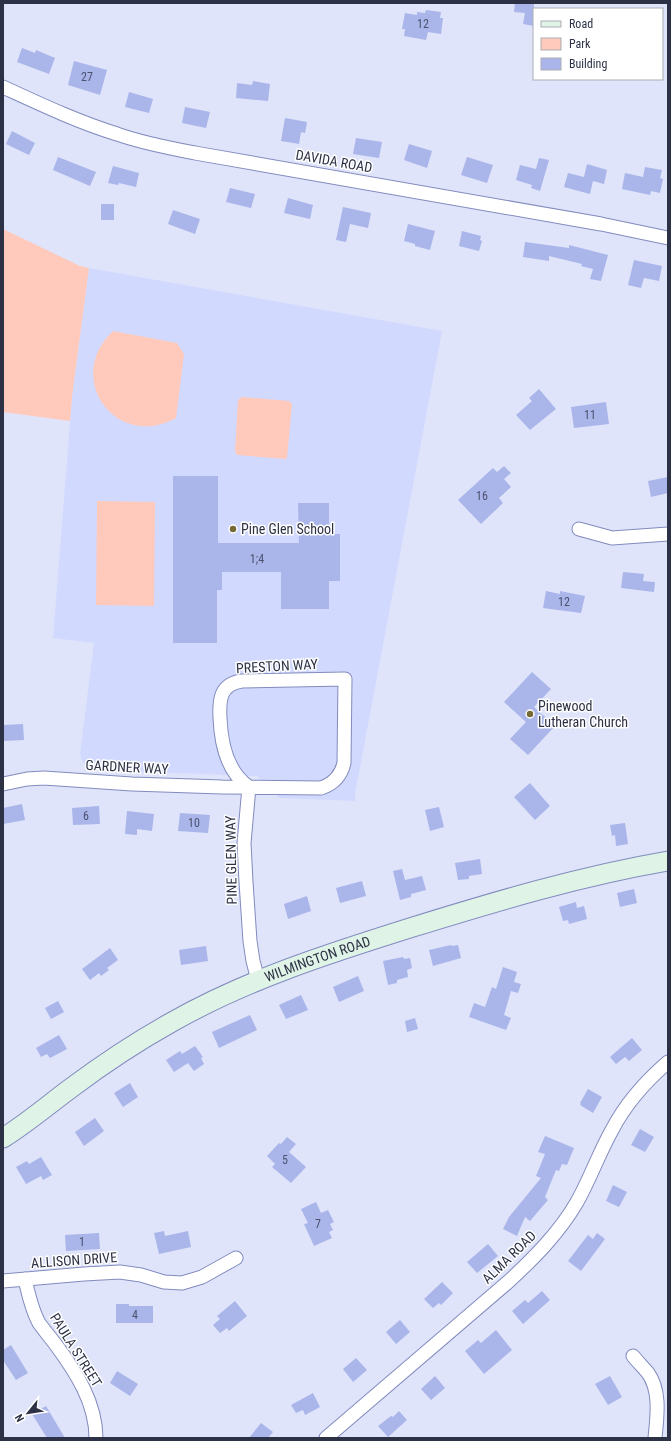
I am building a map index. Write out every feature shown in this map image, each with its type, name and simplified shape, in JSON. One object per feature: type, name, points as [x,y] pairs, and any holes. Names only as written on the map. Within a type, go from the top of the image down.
[{"type":"main road","name":"WILMINGTON ROAD","points":[[3,1138],[106,1063],[146,1036],[191,1011],[258,980],[327,954],[540,889],[605,873],[668,861]]},
{"type":"street","name":"DAVIDA ROAD","points":[[3,87],[88,124],[143,142],[203,154],[601,224],[668,238]]},
{"type":"street","points":[[579,529],[612,538],[668,534]]},
{"type":"street","name":"PRESTON WAY","points":[[345,679],[344,763],[342,771],[337,778],[328,786],[317,789],[249,787],[244,784],[234,771],[226,756],[223,745],[221,733],[220,699],[224,690],[232,683],[242,681],[345,679]]},
{"type":"street","name":"GARDNER WAY","points":[[3,784],[39,778],[132,784],[249,787]]},
{"type":"street","name":"PINE GLEN WAY","points":[[249,787],[244,843],[250,941],[253,962],[258,980]]},
{"type":"street","name":"ALMA ROAD","points":[[326,1438],[508,1282],[543,1247],[561,1226],[578,1200],[612,1130],[620,1117],[652,1077],[668,1062]]},
{"type":"street","name":"ALLISON DRIVE","points":[[3,1281],[90,1273],[120,1272],[141,1275],[164,1282],[182,1283],[202,1277],[236,1258]]},
{"type":"street","name":"PAULA STREET","points":[[25,1279],[30,1301],[39,1322],[73,1370],[91,1404],[95,1420],[96,1438]]},
{"type":"street","points":[[633,1356],[648,1374],[655,1391],[657,1406],[655,1438]]},
{"type":"shaded area","name":"Pine Glen School","points":[[89,268],[442,331],[355,794],[356,801],[279,798],[257,776],[94,770],[85,765],[82,760],[80,754],[94,643],[53,638],[72,397]]},
{"type":"green space","points":[[3,229],[80,266],[89,268],[70,421],[3,412]]},
{"type":"green space","points":[[113,331],[177,343],[184,354],[176,418],[154,426],[134,425],[117,417],[103,404],[95,388],[93,369],[99,350]]},
{"type":"green space","points":[[242,397],[289,401],[292,404],[287,458],[237,455],[235,451],[238,400]]},
{"type":"green space","points":[[97,501],[155,502],[154,606],[96,605]]},
{"type":"building","points":[[515,3],[534,3],[533,26],[523,24],[525,13],[514,12]]},
{"type":"building","points":[[426,10],[441,12],[440,18],[443,18],[441,34],[428,32],[426,40],[404,36],[405,29],[402,29],[405,13],[417,15],[417,12],[425,13]]},
{"type":"building","points":[[22,48],[35,53],[36,50],[55,58],[49,74],[17,62]]},
{"type":"building","points":[[74,61],[107,70],[100,95],[68,85]]},
{"type":"building","points":[[253,81],[270,84],[268,101],[236,98],[237,83],[252,85]]},
{"type":"building","points":[[129,92],[153,99],[149,113],[125,107]]},
{"type":"building","points":[[185,107],[210,112],[206,128],[182,123]]},
{"type":"building","points":[[285,118],[307,122],[305,133],[301,132],[299,144],[281,141]]},
{"type":"building","points":[[12,131],[35,143],[29,155],[6,144]]},
{"type":"building","points":[[356,138],[382,142],[379,158],[353,154]]},
{"type":"building","points":[[409,144],[432,151],[427,168],[404,160]]},
{"type":"building","points":[[58,157],[96,172],[90,186],[53,170]]},
{"type":"building","points":[[467,157],[493,165],[487,183],[461,175]]},
{"type":"building","points":[[539,158],[549,160],[540,191],[531,188],[532,185],[516,180],[520,165],[536,169]]},
{"type":"building","points":[[587,164],[607,170],[604,184],[593,181],[590,194],[564,187],[568,173],[584,177]]},
{"type":"building","points":[[113,166],[139,173],[136,187],[119,183],[118,185],[108,183]]},
{"type":"building","points":[[645,167],[662,170],[660,178],[663,179],[660,193],[651,191],[650,195],[622,189],[625,173],[643,177]]},
{"type":"building","points":[[230,188],[255,194],[251,208],[226,202]]},
{"type":"building","points":[[288,198],[313,205],[310,219],[284,213]]},
{"type":"building","points":[[101,204],[114,204],[114,220],[101,220]]},
{"type":"building","points":[[343,207],[371,213],[368,228],[350,224],[346,242],[336,240]]},
{"type":"building","points":[[173,210],[200,219],[195,234],[168,224]]},
{"type":"building","points":[[408,224],[435,231],[430,250],[404,241]]},
{"type":"building","points":[[462,231],[481,236],[480,240],[482,241],[479,251],[459,246]]},
{"type":"building","points":[[525,242],[569,248],[569,245],[608,255],[601,281],[590,279],[593,269],[581,266],[582,264],[549,256],[549,261],[523,257]]},
{"type":"building","points":[[634,260],[662,266],[659,281],[644,278],[641,288],[628,285]]},
{"type":"building","points":[[539,389],[556,409],[530,430],[516,415],[532,401],[529,398]]},
{"type":"building","points":[[606,402],[609,424],[574,428],[571,407]]},
{"type":"building","points":[[504,466],[511,473],[504,479],[511,487],[499,498],[503,503],[481,524],[458,500],[493,468],[497,472]]},
{"type":"building","points":[[173,476],[218,476],[218,543],[299,543],[298,503],[329,503],[329,534],[340,534],[340,581],[329,581],[329,609],[281,609],[281,572],[222,572],[222,590],[217,590],[217,643],[173,643]]},
{"type":"building","points":[[668,477],[668,493],[651,497],[648,481]]},
{"type":"building","points":[[623,572],[644,574],[643,581],[655,582],[654,592],[621,588]]},
{"type":"building","points":[[546,591],[560,594],[560,591],[585,596],[581,613],[543,608]]},
{"type":"building","name":"Pinewood Lutheran Church","points":[[532,672],[551,689],[534,707],[555,726],[528,755],[510,739],[526,722],[504,702]]},
{"type":"building","points":[[23,724],[24,740],[3,741],[3,725]]},
{"type":"building","points":[[530,783],[550,806],[535,820],[514,797]]},
{"type":"building","points":[[22,804],[25,820],[3,824],[3,808]]},
{"type":"building","points":[[99,806],[100,824],[73,825],[72,808]]},
{"type":"building","points":[[439,807],[444,827],[430,831],[425,810]]},
{"type":"building","points":[[127,811],[154,814],[152,831],[137,829],[137,835],[125,834]]},
{"type":"building","points":[[180,813],[210,815],[208,833],[178,831]]},
{"type":"building","points":[[625,823],[628,844],[616,846],[615,835],[612,836],[610,825]]},
{"type":"building","points":[[480,859],[482,874],[469,876],[469,879],[458,880],[455,863]]},
{"type":"building","points":[[402,869],[405,880],[422,876],[426,890],[411,894],[411,897],[400,900],[393,871]]},
{"type":"building","points":[[362,881],[366,896],[340,903],[336,888]]},
{"type":"building","points":[[634,889],[637,903],[620,907],[617,893]]},
{"type":"building","points":[[307,896],[311,911],[288,919],[284,904]]},
{"type":"building","points":[[576,902],[577,908],[584,906],[587,919],[569,924],[568,920],[563,921],[559,907]]},
{"type":"building","points":[[458,945],[461,958],[433,966],[429,950]]},
{"type":"building","points":[[206,946],[208,961],[181,965],[179,950]]},
{"type":"building","points":[[110,948],[118,960],[107,968],[109,970],[101,976],[99,973],[90,980],[82,969]]},
{"type":"building","points":[[403,957],[404,959],[410,958],[412,968],[407,970],[408,977],[397,980],[397,983],[388,985],[383,961]]},
{"type":"building","points":[[503,967],[517,972],[514,982],[521,984],[518,993],[511,991],[504,1015],[511,1018],[506,1030],[469,1017],[474,1003],[485,1007],[492,987],[496,989]]},
{"type":"building","points":[[358,976],[364,991],[339,1002],[333,987]]},
{"type":"building","points":[[301,995],[308,1010],[286,1019],[279,1005]]},
{"type":"building","points":[[58,1001],[64,1012],[51,1019],[45,1008]]},
{"type":"building","points":[[250,1015],[257,1030],[219,1048],[212,1032]]},
{"type":"building","points":[[415,1018],[418,1029],[407,1032],[405,1021]]},
{"type":"building","points":[[59,1035],[67,1049],[50,1058],[47,1054],[41,1057],[36,1048]]},
{"type":"building","points":[[632,1038],[642,1050],[629,1061],[625,1057],[616,1064],[610,1057]]},
{"type":"building","points":[[195,1046],[203,1057],[201,1058],[204,1064],[194,1071],[188,1063],[174,1072],[166,1060],[180,1051],[182,1054]]},
{"type":"building","points":[[130,1083],[138,1097],[123,1107],[114,1093]]},
{"type":"building","points":[[588,1089],[602,1097],[593,1113],[580,1105]]},
{"type":"building","points":[[95,1118],[104,1131],[84,1146],[75,1132]]},
{"type":"building","points":[[640,1129],[654,1137],[645,1152],[631,1145]]},
{"type":"building","points":[[545,1136],[574,1148],[567,1165],[562,1164],[559,1171],[556,1170],[545,1197],[548,1200],[530,1221],[525,1217],[517,1236],[503,1229],[509,1217],[541,1178],[536,1176],[545,1154],[538,1152]]},
{"type":"building","points":[[287,1137],[296,1144],[289,1152],[306,1167],[291,1183],[272,1167],[275,1164],[267,1156]]},
{"type":"building","points":[[41,1157],[52,1175],[43,1180],[41,1176],[26,1184],[16,1167],[27,1161],[29,1164]]},
{"type":"building","points":[[613,1185],[627,1192],[619,1207],[606,1201]]},
{"type":"building","points":[[316,1202],[321,1213],[328,1210],[334,1222],[330,1224],[333,1230],[329,1232],[332,1238],[314,1246],[304,1224],[308,1223],[301,1209]]},
{"type":"building","points":[[164,1231],[165,1236],[188,1231],[191,1247],[159,1254],[154,1233]]},
{"type":"building","points":[[99,1233],[100,1249],[66,1251],[65,1235]]},
{"type":"building","points":[[597,1233],[605,1239],[581,1271],[568,1261],[588,1235],[593,1239]]},
{"type":"building","points":[[488,1244],[498,1256],[477,1273],[467,1262]]},
{"type":"building","points":[[442,1282],[453,1293],[441,1305],[439,1303],[433,1308],[424,1299]]},
{"type":"building","points":[[542,1291],[550,1300],[523,1324],[512,1311],[525,1300],[528,1303]]},
{"type":"building","points":[[235,1301],[247,1316],[229,1331],[227,1328],[220,1333],[213,1325],[220,1319],[217,1316]]},
{"type":"building","points":[[116,1304],[129,1304],[129,1306],[153,1306],[153,1323],[116,1323]]},
{"type":"building","points":[[400,1320],[410,1332],[396,1344],[386,1332]]},
{"type":"building","points":[[496,1330],[512,1350],[484,1374],[465,1351],[478,1340],[481,1343]]},
{"type":"building","points":[[11,1345],[28,1373],[16,1380],[3,1360],[3,1350]]},
{"type":"building","points":[[356,1358],[367,1370],[353,1382],[343,1369]]},
{"type":"building","points":[[117,1371],[138,1384],[130,1396],[110,1383]]},
{"type":"building","points":[[435,1376],[445,1388],[431,1400],[421,1389]]},
{"type":"building","points":[[610,1376],[622,1397],[608,1405],[595,1384]]},
{"type":"building","points":[[313,1393],[320,1407],[305,1415],[303,1410],[296,1413],[291,1405]]},
{"type":"building","points":[[46,1406],[65,1438],[47,1438],[32,1414]]},
{"type":"building","points":[[399,1411],[407,1420],[388,1437],[378,1426],[391,1416],[393,1417]]},
{"type":"building","points":[[261,1423],[273,1432],[268,1438],[249,1438]]},
{"type":"place","name":"Pine Glen School","points":[[233,529]]},
{"type":"place","name":"Pinewood Lutheran Church","points":[[530,714]]}]
